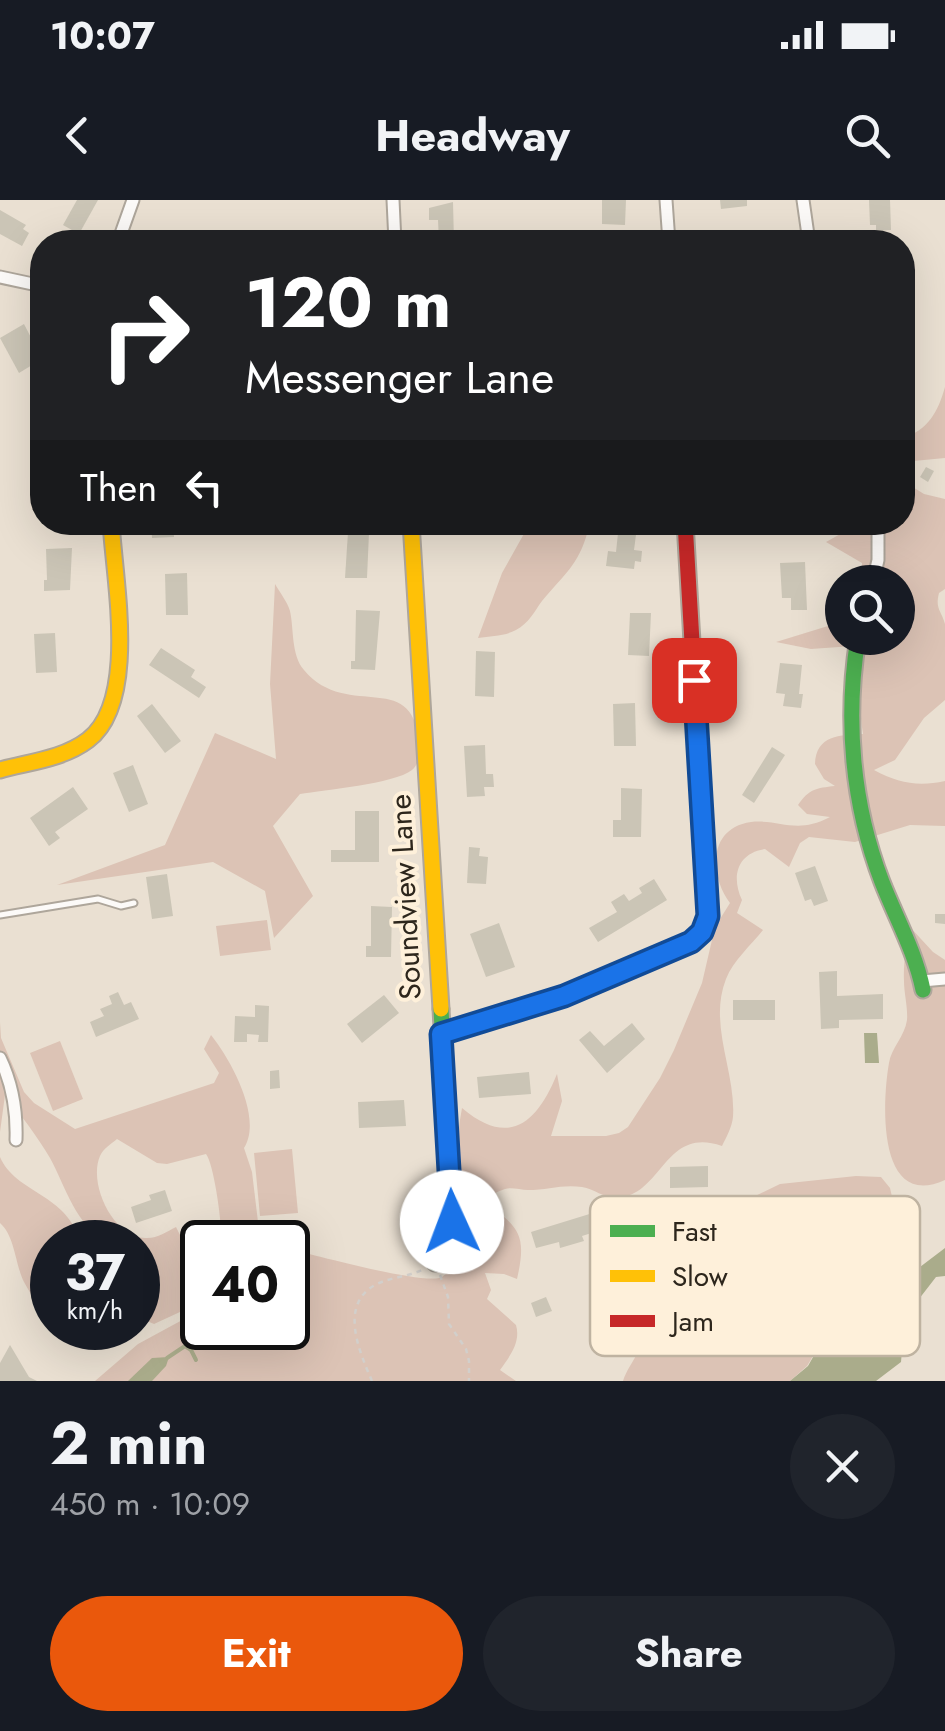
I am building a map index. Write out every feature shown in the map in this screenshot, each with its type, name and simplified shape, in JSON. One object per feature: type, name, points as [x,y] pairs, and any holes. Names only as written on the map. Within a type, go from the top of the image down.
[{"type":"street","points":[[122,230],[133,200]]},
{"type":"street","points":[[393,200],[394,230]]},
{"type":"street","points":[[666,200],[668,230]]},
{"type":"street","points":[[804,200],[808,230]]},
{"type":"street","points":[[0,277],[30,283]]},
{"type":"street","points":[[0,770],[74,748],[86,742],[108,718],[118,670],[111,535]]},
{"type":"street","name":"Soundview Lane","points":[[411,535],[452,1222],[446,1247],[435,1263]]},
{"type":"street","points":[[441,1034],[564,996],[691,942],[702,932],[708,916],[686,535]]},
{"type":"street","points":[[877,565],[878,535]]},
{"type":"street","points":[[856,655],[852,688],[859,798],[872,857],[923,986],[945,979]]},
{"type":"street","points":[[0,1058],[16,1110],[16,1140]]},
{"type":"lane","points":[[0,915],[98,899],[121,906],[134,903]]},
{"type":"path","points":[[372,1381],[354,1324],[355,1306],[372,1286],[435,1263],[447,1290],[448,1324],[462,1342],[469,1361],[468,1381]]},
{"type":"shaded area","points":[[945,387],[945,458],[915,461],[915,432],[931,419]]},
{"type":"shaded area","points":[[915,488],[945,499],[945,589],[939,593],[938,603],[945,624],[945,700],[924,718],[895,760],[874,770],[908,783],[945,781],[945,826],[910,825],[855,842],[809,837],[800,843],[789,867],[765,849],[743,861],[737,875],[742,900],[737,913],[763,930],[733,966],[721,996],[721,1031],[733,1100],[733,1117],[722,1146],[703,1142],[688,1145],[676,1152],[646,1185],[626,1196],[607,1196],[568,1186],[508,1188],[483,1199],[512,1224],[520,1240],[517,1279],[485,1273],[491,1290],[487,1299],[516,1325],[516,1343],[500,1370],[516,1381],[95,1381],[131,1350],[160,1350],[160,1332],[180,1321],[180,1350],[310,1350],[310,1254],[432,1279],[446,1274],[468,1238],[480,1264],[484,1252],[482,1234],[463,1204],[458,1183],[462,1108],[494,1126],[520,1124],[540,1106],[557,1074],[562,1101],[551,1136],[606,1136],[628,1127],[674,1050],[702,983],[715,927],[730,903],[716,867],[720,843],[737,826],[751,822],[798,826],[830,817],[807,814],[798,805],[814,790],[835,786],[824,779],[815,764],[820,747],[831,738],[863,734],[860,689],[865,655],[915,655],[915,565],[862,563],[826,542],[839,535],[915,535]]},
{"type":"shaded area","points":[[523,535],[587,535],[577,558],[528,621],[512,632],[478,638],[502,573]]},
{"type":"shaded area","points":[[275,584],[290,611],[295,649],[304,670],[340,693],[394,701],[407,709],[416,724],[416,766],[390,779],[300,794],[273,826],[313,896],[274,938],[265,891],[213,862],[57,885],[165,845],[215,733],[276,759],[270,684]]},
{"type":"shaded area","points":[[825,627],[825,648],[776,642]]},
{"type":"shaded area","points":[[267,920],[271,950],[220,956],[216,926]]},
{"type":"shaded area","points":[[909,926],[945,960],[945,1180],[923,1186],[907,1180],[896,1167],[886,1126],[889,1063],[907,1020],[904,974]]},
{"type":"shaded area","points":[[0,1022],[1,1038],[24,1092],[34,1103],[75,1129],[214,1083],[219,1073],[204,1049],[211,1035],[235,1074],[247,1106],[249,1136],[244,1148],[252,1172],[258,1220],[220,1220],[206,1154],[157,1163],[117,1139],[101,1153],[97,1168],[101,1194],[115,1220],[83,1220],[45,1150],[5,1095],[0,1132]]},
{"type":"shaded area","points":[[864,1033],[877,1033],[879,1063],[865,1063]]},
{"type":"shaded area","points":[[60,1041],[83,1099],[53,1111],[30,1053]]},
{"type":"shaded area","points":[[292,1149],[298,1213],[260,1216],[254,1153]]},
{"type":"shaded area","points":[[0,1157],[17,1179],[70,1220],[30,1220],[30,1292],[9,1235],[0,1223]]},
{"type":"shaded area","points":[[881,1177],[892,1196],[755,1196],[780,1184]]},
{"type":"shaded area","points":[[176,1227],[180,1235],[180,1312],[160,1321],[160,1235]]},
{"type":"shaded area","points":[[945,1248],[945,1276],[936,1277],[920,1298],[920,1267]]},
{"type":"shaded area","points":[[636,1356],[813,1356],[790,1381],[623,1381]]},
{"type":"shaded area","points":[[814,1356],[902,1356],[901,1362],[876,1381],[790,1381]]},
{"type":"shaded area","points":[[169,1357],[152,1381],[128,1381],[152,1358]]},
{"type":"building","points":[[77,200],[98,200],[81,230],[63,225]]},
{"type":"building","points":[[602,200],[626,200],[625,225],[602,224]]},
{"type":"building","points":[[720,200],[747,200],[747,206],[721,209]]},
{"type":"building","points":[[869,200],[890,200],[891,230],[876,230],[876,225],[870,225]]},
{"type":"building","points":[[453,202],[454,230],[438,230],[438,220],[429,220],[429,208]]},
{"type":"building","points":[[0,210],[26,225],[23,229],[29,233],[22,246],[0,234]]},
{"type":"building","points":[[24,324],[30,336],[30,366],[19,373],[0,338]]},
{"type":"building","points":[[926,467],[934,471],[928,482],[920,477]]},
{"type":"building","points":[[348,535],[369,535],[367,578],[345,578]]},
{"type":"building","points":[[618,535],[636,535],[634,550],[642,551],[641,562],[635,561],[634,569],[606,566],[608,551],[616,552]]},
{"type":"building","points":[[72,548],[70,590],[44,591],[46,549]]},
{"type":"building","points":[[805,562],[807,610],[791,610],[791,598],[782,598],[780,563]]},
{"type":"building","points":[[187,573],[188,615],[166,615],[165,574]]},
{"type":"building","points":[[356,610],[380,611],[375,670],[351,669],[351,661],[355,661]]},
{"type":"building","points":[[630,613],[651,613],[649,656],[628,655]]},
{"type":"building","points":[[55,633],[57,672],[36,673],[34,634]]},
{"type":"building","points":[[161,648],[195,670],[191,677],[206,687],[199,698],[149,665]]},
{"type":"building","points":[[476,651],[495,652],[494,697],[475,696]]},
{"type":"building","points":[[780,663],[802,665],[801,708],[783,706],[785,694],[776,693]]},
{"type":"building","points":[[635,703],[636,746],[614,746],[613,704]]},
{"type":"building","points":[[152,704],[181,741],[165,753],[137,716]]},
{"type":"building","points":[[485,745],[486,774],[493,774],[494,787],[484,787],[485,796],[467,797],[464,746]]},
{"type":"building","points":[[772,747],[785,755],[754,803],[742,795]]},
{"type":"building","points":[[133,765],[148,804],[129,812],[113,773]]},
{"type":"building","points":[[73,787],[88,809],[55,832],[60,838],[49,846],[30,818]]},
{"type":"building","points":[[621,788],[642,789],[641,837],[613,837],[613,820],[621,820]]},
{"type":"building","points":[[355,811],[379,811],[379,862],[331,862],[331,850],[355,850]]},
{"type":"building","points":[[469,847],[480,848],[479,856],[488,857],[486,884],[467,883]]},
{"type":"building","points":[[815,866],[828,901],[814,906],[811,899],[805,901],[795,873]]},
{"type":"building","points":[[167,874],[173,916],[152,919],[146,877]]},
{"type":"building","points":[[654,879],[667,900],[598,942],[589,928],[617,912],[611,902],[624,894],[629,901],[642,893],[639,888]]},
{"type":"building","points":[[371,906],[392,907],[391,957],[366,957],[366,946],[371,946]]},
{"type":"building","points":[[935,914],[945,914],[945,924],[935,923]]},
{"type":"building","points":[[499,923],[515,967],[486,977],[470,934]]},
{"type":"building","points":[[837,971],[837,996],[883,994],[883,1019],[839,1020],[839,1028],[821,1029],[819,972]]},
{"type":"building","points":[[118,992],[124,1005],[131,1002],[139,1019],[96,1037],[90,1022],[104,1016],[100,1009],[112,1004],[109,996]]},
{"type":"building","points":[[384,995],[399,1013],[362,1043],[347,1024]]},
{"type":"building","points":[[733,1000],[775,1000],[775,1020],[733,1020]]},
{"type":"building","points":[[255,1005],[269,1006],[268,1042],[258,1042],[259,1035],[247,1034],[247,1042],[234,1042],[235,1016],[255,1017]]},
{"type":"building","points":[[632,1023],[645,1039],[607,1073],[579,1040],[590,1031],[604,1046]]},
{"type":"building","points":[[279,1070],[280,1088],[270,1089],[270,1071]]},
{"type":"building","points":[[529,1072],[531,1094],[479,1098],[477,1077]]},
{"type":"building","points":[[404,1100],[406,1126],[359,1128],[358,1102]]},
{"type":"building","points":[[708,1166],[708,1187],[670,1188],[670,1167]]},
{"type":"building","points":[[165,1190],[172,1211],[135,1220],[131,1207],[151,1200],[149,1195]]},
{"type":"building","points":[[590,1214],[590,1233],[582,1236],[584,1241],[560,1248],[559,1242],[536,1248],[531,1232]]},
{"type":"building","points":[[546,1297],[552,1311],[536,1317],[531,1303]]},
{"type":"building","points":[[10,1345],[29,1377],[37,1381],[0,1381],[0,1363]]},
{"type":"waterway","points":[[167,1358],[185,1346],[196,1360]]},
{"type":"traffic: fast","points":[[856,655],[852,730],[864,822],[923,990]]},
{"type":"traffic: fast","points":[[435,1263],[449,1239],[452,1211],[441,1009]]},
{"type":"traffic: slow","points":[[0,770],[68,752],[88,740],[104,722],[114,697],[120,638],[112,535]]},
{"type":"traffic: slow","points":[[412,535],[441,1009]]},
{"type":"traffic: jam","points":[[441,1034],[564,996],[691,941],[703,932],[708,916],[686,535]]},
{"type":"route","points":[[452,1222],[441,1034],[564,996],[691,942],[702,932],[708,916],[694,680]]}]
